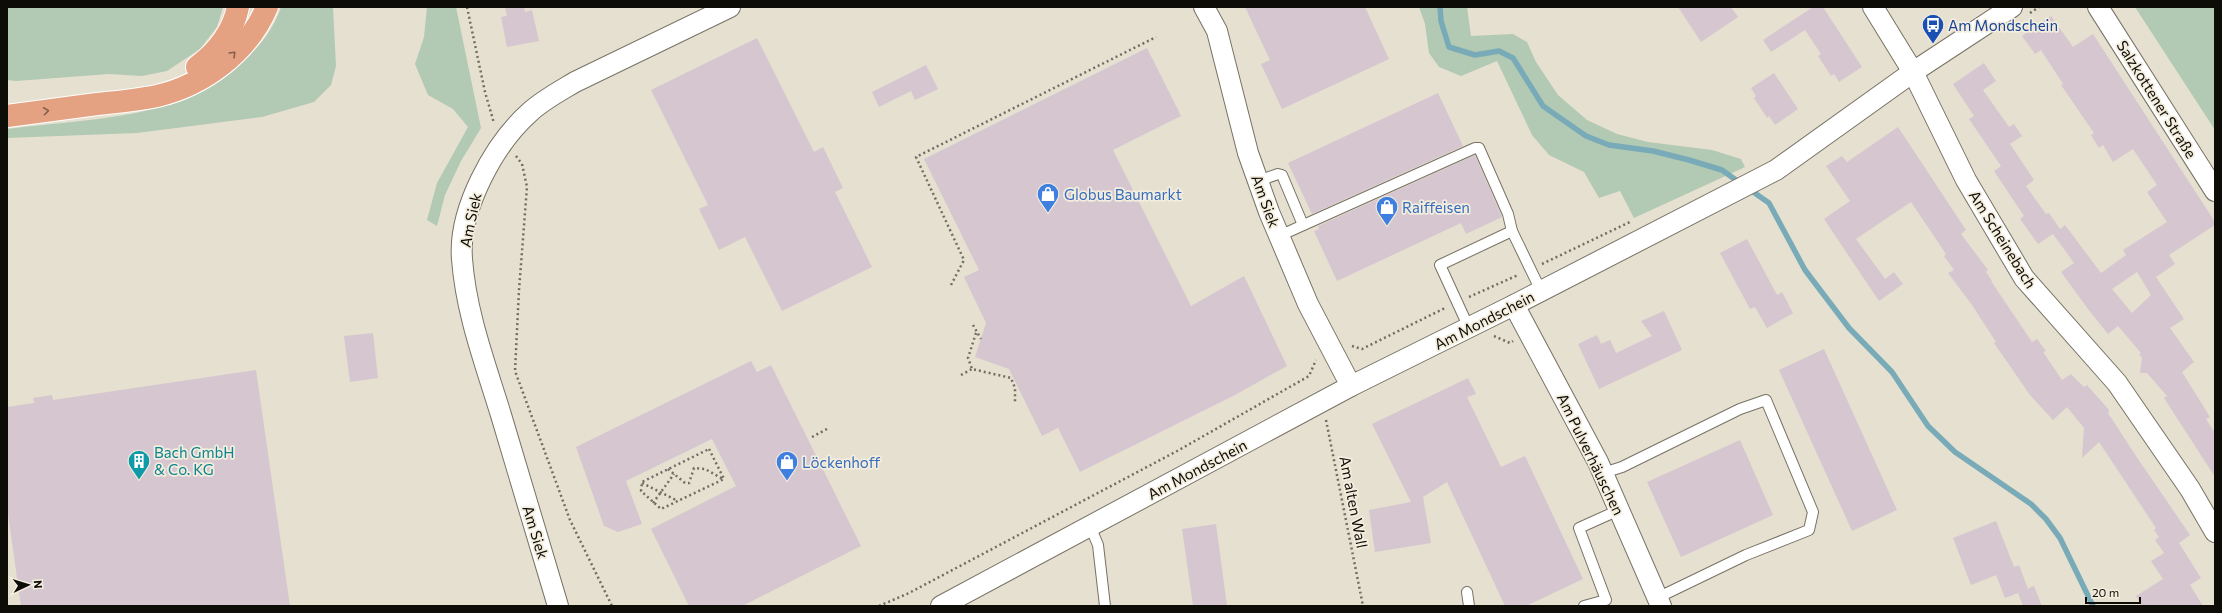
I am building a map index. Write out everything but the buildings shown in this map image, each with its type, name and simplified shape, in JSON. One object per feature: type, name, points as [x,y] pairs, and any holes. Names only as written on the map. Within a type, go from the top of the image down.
[{"type":"highway","points":[[7,102],[137,86],[182,75],[207,60],[217,49],[233,24],[238,7]]},
{"type":"highway","points":[[7,116],[137,99],[177,90],[195,82],[229,59],[255,28],[266,7]]},
{"type":"street","name":"Am Siek","points":[[558,606],[469,310],[462,258],[466,223],[479,179],[504,140],[530,112],[552,95],[730,7]]},
{"type":"street","name":"Am Siek","points":[[1204,7],[1217,31],[1248,153],[1279,236],[1308,304],[1351,386]]},
{"type":"street","name":"Am Scheinebach","points":[[1873,7],[1913,72],[1966,180],[2024,278],[2117,383],[2190,489],[2215,532]]},
{"type":"street","name":"Am Mondschein","points":[[941,606],[1090,526],[1323,416],[1351,386],[1541,292],[1755,182],[1776,170],[1913,72],[2012,7]]},
{"type":"street","name":"Salzkottener Straße","points":[[2098,7],[2215,191]]},
{"type":"street","name":"Am Pulverhäuschen","points":[[1514,305],[1603,473],[1659,602]]},
{"type":"lane","points":[[1279,236],[1475,148],[1479,148],[1508,214],[1512,231],[1541,292]]},
{"type":"lane","points":[[1258,181],[1278,174],[1282,175],[1303,225]]},
{"type":"lane","points":[[1468,328],[1440,265],[1512,231]]},
{"type":"lane","points":[[1603,473],[1622,467],[1740,408],[1766,400],[1813,512],[1809,530],[1746,555],[1659,602]]},
{"type":"lane","points":[[1584,606],[1606,600],[1579,528],[1619,510]]},
{"type":"lane","points":[[1090,526],[1098,545],[1105,606]]},
{"type":"lane","points":[[1467,592],[1469,606]]},
{"type":"path","points":[[467,7],[493,121],[504,140],[522,164],[528,187],[519,290],[515,371],[570,520],[612,606]]},
{"type":"path","points":[[951,285],[964,260],[916,157],[1156,37]]},
{"type":"path","points":[[879,606],[909,593],[1179,450],[1309,376],[1318,355],[1330,348],[1341,343],[1362,349],[1456,303],[1633,221]]},
{"type":"path","points":[[973,325],[976,333],[981,339]]},
{"type":"path","points":[[1489,334],[1510,343],[1529,332]]},
{"type":"path","points":[[972,369],[968,358],[976,333]]},
{"type":"path","points":[[961,375],[972,369],[1011,378],[1015,388],[1015,404]]},
{"type":"path","name":"Am alten Wall","points":[[1323,416],[1328,425],[1363,606]]},
{"type":"path","points":[[812,437],[827,429]]},
{"type":"path","points":[[642,482],[709,449],[724,479]]},
{"type":"path","points":[[668,469],[685,483],[689,483],[694,468],[705,469],[724,479]]},
{"type":"path","points":[[653,503],[674,474]]},
{"type":"path","points":[[642,482],[641,491],[660,509],[724,479]]},
{"type":"path","points":[[642,482],[678,501]]},
{"type":"green space","points":[[7,7],[223,7],[217,27],[200,49],[167,71],[142,76],[109,74],[16,81],[7,80]]},
{"type":"green space","points":[[281,7],[333,7],[336,66],[331,85],[314,102],[262,117],[137,133],[7,138],[7,129],[94,120],[138,112],[187,98],[225,76],[252,53],[269,32]]},
{"type":"green space","points":[[427,7],[456,7],[481,128],[461,161],[445,195],[437,226],[427,220],[437,183],[468,127],[453,109],[428,95],[415,64],[424,37]]},
{"type":"green space","points":[[1419,7],[1467,7],[1471,36],[1513,34],[1527,42],[1536,62],[1558,95],[1587,120],[1617,134],[1648,142],[1712,150],[1741,159],[1745,167],[1634,218],[1620,191],[1599,198],[1584,172],[1549,155],[1532,135],[1497,61],[1461,76],[1439,67],[1429,53],[1425,24]]},
{"type":"green space","points":[[2135,7],[2215,7],[2215,130]]},
{"type":"waterway","points":[[1440,7],[1441,21],[1449,47],[1475,55],[1499,51],[1513,58],[1543,106],[1586,136],[1609,145],[1653,151],[1722,170],[1740,183]]},
{"type":"waterway","points":[[1749,189],[1769,203],[1805,270],[1849,328],[1892,372],[1928,426],[1955,452],[2031,504],[2046,519],[2060,538],[2093,606]]},
{"type":"place","name":"Am Mondschein","points":[[1933,44]]},
{"type":"place","name":"Globus Baumarkt","points":[[1048,214]]},
{"type":"place","name":"Raiffeisen","points":[[1387,226]]},
{"type":"place","name":"Bach GmbH & Co. KG","points":[[139,480]]},
{"type":"place","name":"Löckenhoff","points":[[787,482]]}]
